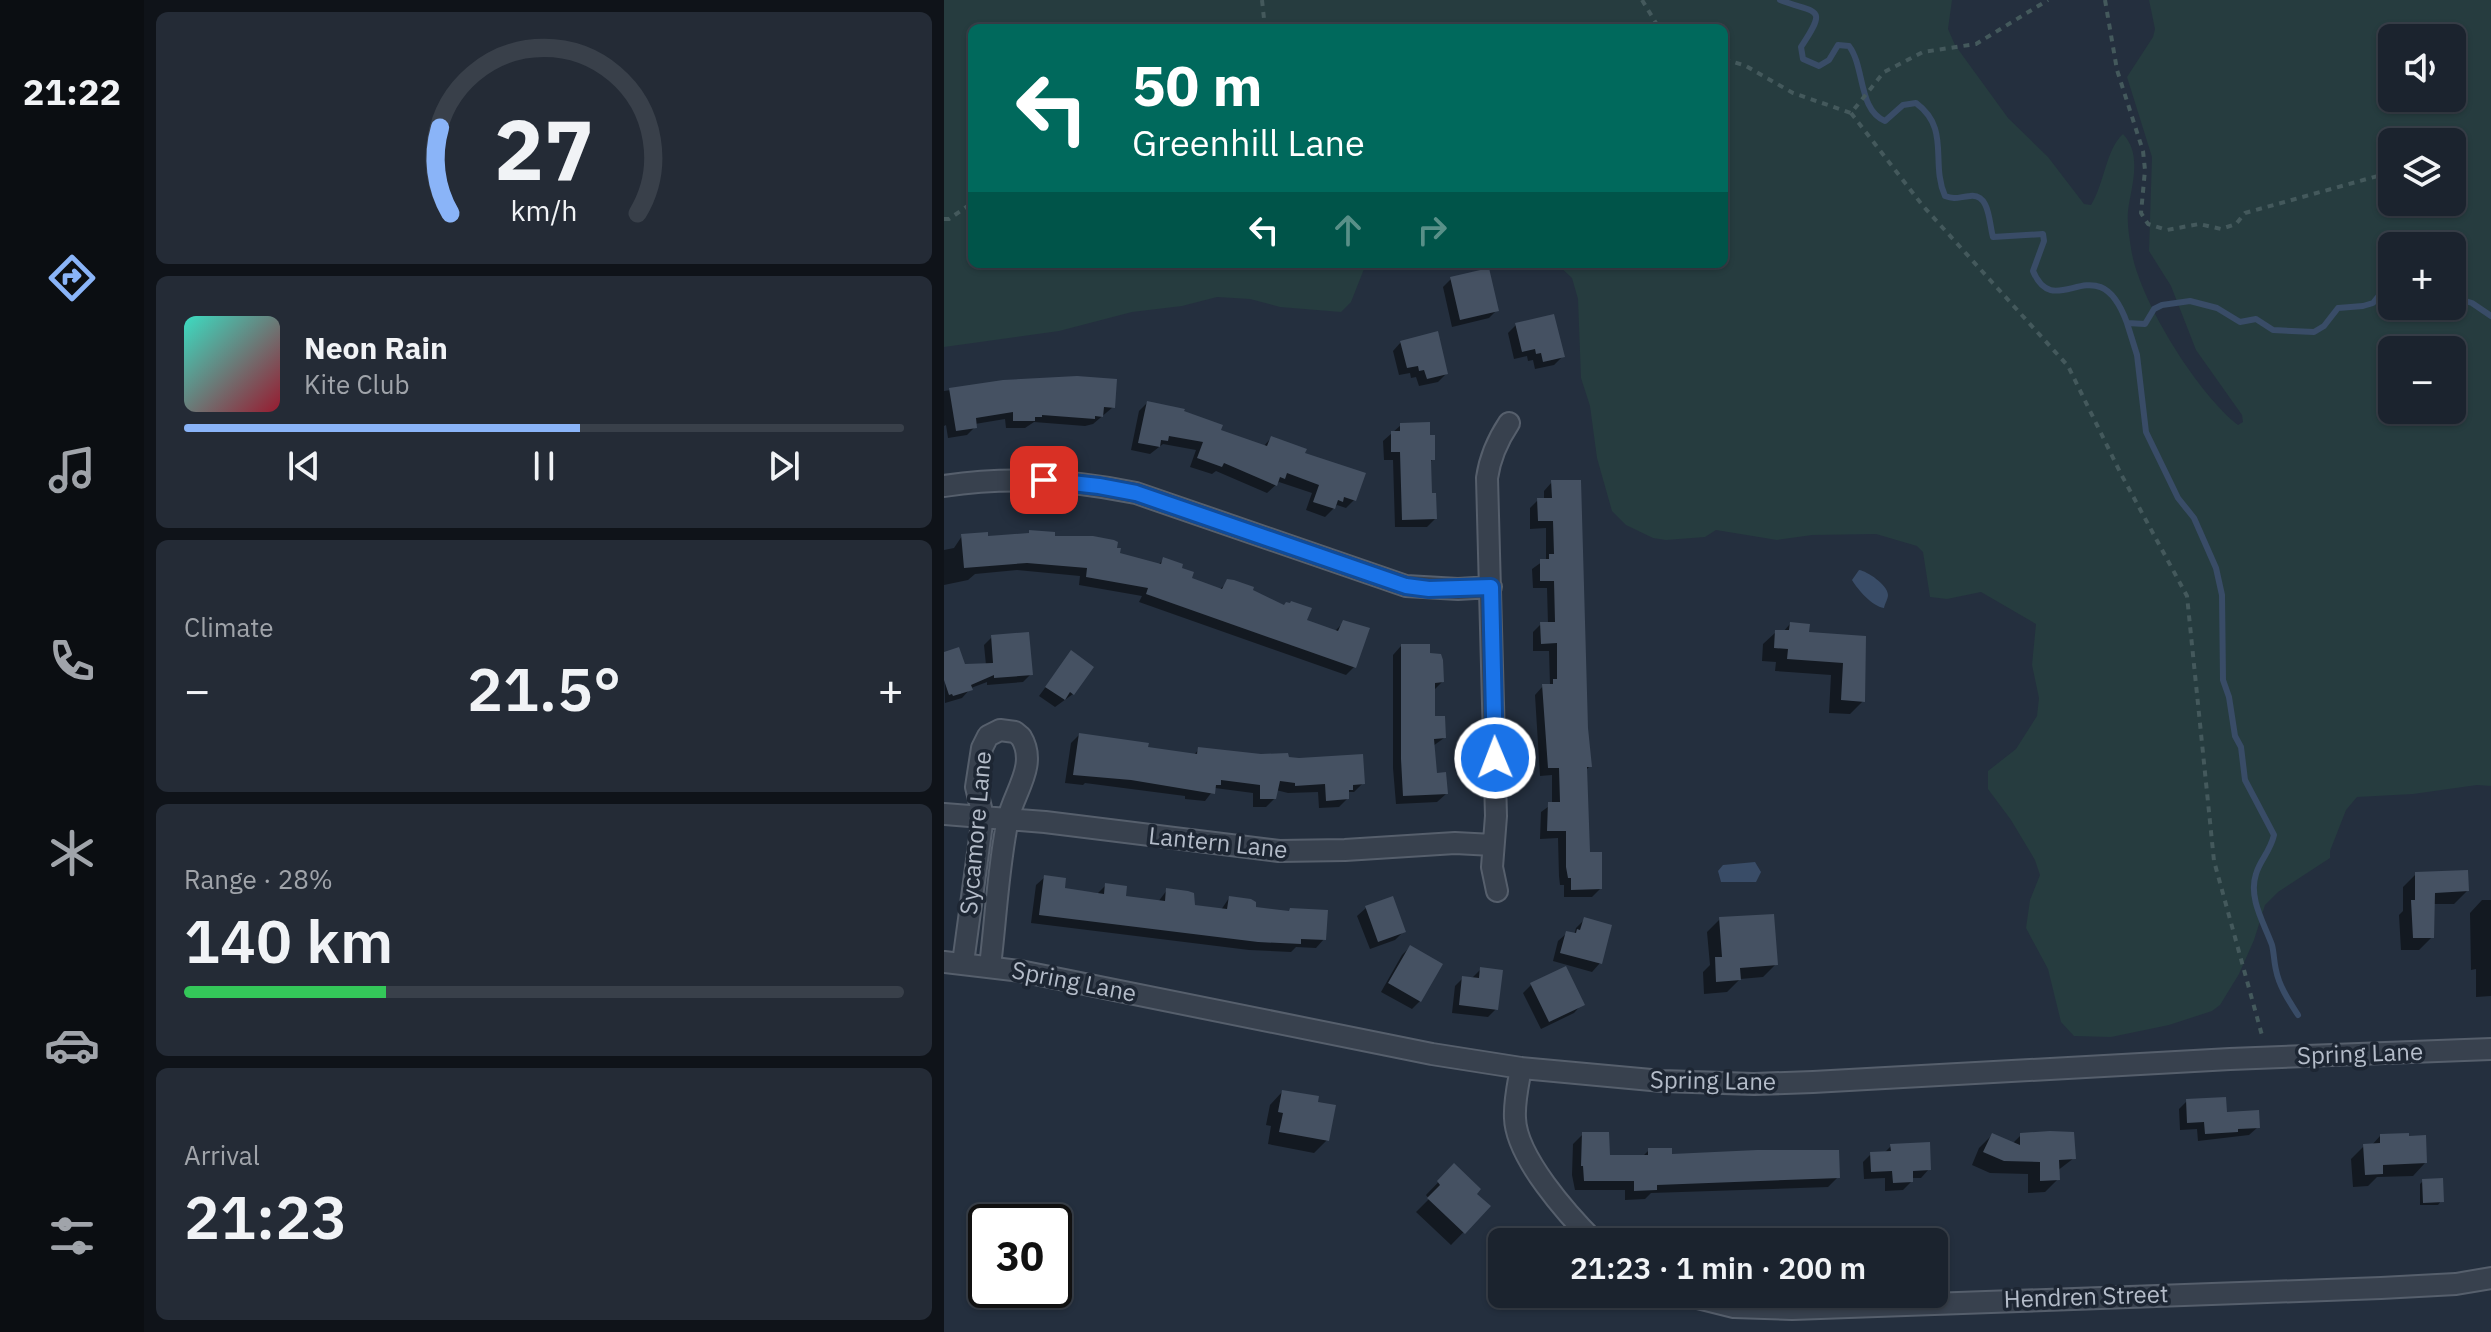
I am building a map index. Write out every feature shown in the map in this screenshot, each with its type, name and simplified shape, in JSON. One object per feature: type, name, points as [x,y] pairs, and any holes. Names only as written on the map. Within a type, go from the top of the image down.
[{"type":"street","points":[[1497,891],[1492,867],[1496,816],[1487,478],[1497,439],[1509,423]]},
{"type":"street","points":[[944,486],[1027,480],[1099,486],[1136,493],[1406,586],[1429,589],[1491,587]]},
{"type":"street","name":"Sycamore Lane","points":[[953,963],[983,816],[976,787],[982,748],[988,736],[1007,730],[1021,737],[1027,751],[1024,781],[1008,818],[990,966]]},
{"type":"street","name":"Lantern Lane","points":[[944,814],[1008,818],[1279,851],[1455,843],[1493,845]]},
{"type":"street","name":"Spring Lane","points":[[953,963],[990,966],[1432,1054],[1521,1068],[1632,1079],[1754,1084],[2268,1057],[2491,1049]]},
{"type":"street","points":[[1521,1068],[1515,1118],[1520,1143],[1564,1210],[1581,1228]]},
{"type":"street","name":"Hendren Street","points":[[1948,1303],[2381,1288],[2456,1284],[2491,1278]]},
{"type":"street","name":"Hendren Street","points":[[1763,1308],[1820,1308]]},
{"type":"path","points":[[1262,0],[1265,24]]},
{"type":"path","points":[[1642,0],[1657,24]]},
{"type":"path","points":[[1851,113],[1884,72],[1923,52],[1976,44],[2048,0]]},
{"type":"path","points":[[2105,0],[2117,70],[2143,151],[2145,170],[2141,213],[2148,224],[2167,230],[2199,224],[2221,229],[2236,224],[2245,213],[2378,176]]},
{"type":"path","points":[[1728,60],[1746,66],[1793,93],[1851,113],[1923,206],[2068,366],[2121,474],[2187,596],[2214,861],[2268,1057]]},
{"type":"path","points":[[944,219],[968,205]]},
{"type":"green space","points":[[944,0],[1952,0],[1948,29],[1955,45],[2008,118],[2048,157],[2084,204],[2091,205],[2117,141],[2123,134],[2129,142],[2134,171],[2128,230],[2136,269],[2145,293],[2188,369],[2222,411],[2238,425],[2243,422],[2242,415],[2196,350],[2171,286],[2149,251],[2152,157],[2127,77],[2153,37],[2155,29],[2149,0],[2491,0],[2491,786],[2357,797],[2346,810],[2330,858],[2278,892],[2265,905],[2239,974],[2220,1005],[2212,1011],[2169,1025],[2111,1037],[2074,1036],[2061,1022],[2048,969],[2026,928],[2030,900],[2040,875],[2035,860],[1988,789],[1988,771],[2016,749],[2037,716],[2039,698],[2032,665],[2036,624],[1981,592],[1947,599],[1930,597],[1923,552],[1917,546],[1876,534],[1812,535],[1777,540],[1716,530],[1705,537],[1666,540],[1653,538],[1626,525],[1612,511],[1597,458],[1590,406],[1581,378],[1578,299],[1572,278],[1561,268],[1728,268],[1728,24],[968,24],[968,268],[1364,268],[1351,302],[1341,312],[1217,297],[1182,306],[1132,312],[1059,331],[944,347]]},
{"type":"water","points":[[1859,570],[1885,587],[1888,595],[1884,608],[1870,601],[1852,580]]},
{"type":"water","points":[[1755,862],[1761,872],[1756,882],[1721,882],[1718,871],[1723,865]]},
{"type":"building","points":[[1489,268],[1499,311],[1460,320],[1450,277]]},
{"type":"building","points":[[1554,314],[1565,357],[1543,362],[1541,353],[1536,354],[1535,349],[1522,352],[1515,323]]},
{"type":"building","points":[[1438,331],[1448,374],[1427,379],[1424,370],[1419,371],[1418,366],[1407,368],[1400,341]]},
{"type":"building","points":[[1077,376],[1117,379],[1115,408],[1104,407],[1103,417],[1095,416],[1095,419],[1042,415],[1035,417],[1035,421],[1013,421],[1013,412],[976,418],[977,428],[956,431],[949,388],[1003,380]]},
{"type":"building","points":[[1147,401],[1185,409],[1223,425],[1221,430],[1267,446],[1271,436],[1307,449],[1305,453],[1366,473],[1356,501],[1344,497],[1343,502],[1338,500],[1335,509],[1313,502],[1319,485],[1287,473],[1285,479],[1280,477],[1277,486],[1224,463],[1222,467],[1197,458],[1203,442],[1169,436],[1168,441],[1161,440],[1160,447],[1138,443]]},
{"type":"building","points":[[1430,422],[1430,435],[1435,435],[1435,460],[1431,460],[1437,519],[1402,520],[1400,452],[1391,452],[1391,431],[1400,431],[1400,423]]},
{"type":"building","points":[[1551,480],[1581,480],[1588,728],[1592,767],[1587,767],[1590,852],[1602,852],[1602,889],[1571,890],[1571,878],[1568,878],[1566,867],[1566,831],[1547,831],[1548,802],[1560,802],[1559,768],[1548,768],[1542,684],[1553,684],[1553,679],[1557,679],[1557,643],[1541,644],[1540,622],[1555,622],[1554,581],[1540,581],[1540,559],[1549,559],[1549,554],[1554,554],[1553,521],[1538,521],[1537,498],[1552,498]]},
{"type":"building","points":[[1029,530],[1055,532],[1055,536],[1093,536],[1114,540],[1118,542],[1117,548],[1121,548],[1120,553],[1161,564],[1163,557],[1183,564],[1182,568],[1194,572],[1192,578],[1222,589],[1227,579],[1234,580],[1254,587],[1253,590],[1284,605],[1291,601],[1312,608],[1307,620],[1338,631],[1343,620],[1370,628],[1356,668],[1146,594],[1148,588],[1086,577],[1087,568],[1027,563],[964,568],[961,534],[988,532],[988,536],[1029,533]]},
{"type":"building","points":[[1790,622],[1810,624],[1809,632],[1866,636],[1865,702],[1841,700],[1843,663],[1787,659],[1788,649],[1774,648],[1775,630],[1789,630]]},
{"type":"building","points":[[1029,632],[1033,675],[994,678],[994,675],[971,685],[973,690],[949,695],[944,680],[944,652],[959,647],[965,664],[993,663],[991,635]]},
{"type":"building","points":[[1401,644],[1430,644],[1430,653],[1441,654],[1443,660],[1444,682],[1435,683],[1435,716],[1445,716],[1446,738],[1434,739],[1437,773],[1446,772],[1448,794],[1403,796]]},
{"type":"building","points":[[1071,650],[1094,667],[1074,695],[1070,692],[1065,700],[1045,687]]},
{"type":"building","points":[[1079,733],[1149,743],[1148,747],[1197,754],[1198,747],[1261,754],[1288,753],[1289,757],[1299,758],[1363,754],[1365,784],[1353,785],[1353,790],[1349,790],[1349,799],[1326,801],[1325,784],[1295,786],[1295,783],[1280,781],[1276,799],[1260,799],[1260,785],[1221,780],[1221,785],[1216,785],[1215,794],[1131,780],[1073,775]]},
{"type":"building","points":[[2468,870],[2469,891],[2435,893],[2434,938],[2413,938],[2411,900],[2415,900],[2415,872]]},
{"type":"building","points":[[1044,875],[1066,878],[1065,888],[1104,894],[1105,883],[1127,886],[1126,896],[1165,901],[1166,888],[1188,891],[1194,893],[1195,905],[1227,909],[1229,896],[1251,899],[1256,902],[1256,907],[1289,911],[1290,908],[1328,910],[1326,940],[1301,939],[1301,944],[1258,942],[1039,915]]},
{"type":"building","points":[[1393,896],[1406,932],[1378,942],[1365,906]]},
{"type":"building","points":[[1774,914],[1778,965],[1740,968],[1741,980],[1716,982],[1715,957],[1722,957],[1719,917]]},
{"type":"building","points":[[1584,917],[1612,925],[1602,964],[1560,953],[1566,931],[1576,933],[1577,929],[1580,930]]},
{"type":"building","points":[[1410,945],[1443,964],[1421,1002],[1388,983]]},
{"type":"building","points":[[1566,966],[1585,1005],[1549,1022],[1530,983]]},
{"type":"building","points":[[1480,967],[1503,970],[1498,1010],[1459,1005],[1462,976],[1479,978]]},
{"type":"building","points":[[1282,1090],[1319,1096],[1318,1102],[1336,1105],[1329,1141],[1279,1132],[1283,1113],[1278,1112]]},
{"type":"building","points":[[2226,1097],[2227,1112],[2259,1110],[2260,1128],[2205,1134],[2204,1122],[2187,1123],[2186,1099]]},
{"type":"building","points":[[1582,1132],[1609,1132],[1610,1155],[1648,1155],[1648,1148],[1672,1148],[1672,1154],[1839,1150],[1840,1178],[1657,1185],[1657,1190],[1634,1191],[1634,1181],[1584,1181]]},
{"type":"building","points":[[2074,1132],[2076,1159],[2059,1160],[2060,1180],[2040,1181],[2040,1162],[2004,1161],[1983,1152],[1992,1133],[2020,1145],[2020,1133]]},
{"type":"building","points":[[2409,1133],[2409,1136],[2426,1135],[2427,1163],[2383,1165],[2383,1174],[2365,1175],[2363,1144],[2380,1143],[2380,1134]]},
{"type":"building","points":[[1930,1142],[1931,1170],[1913,1171],[1913,1182],[1893,1183],[1892,1171],[1871,1172],[1870,1152],[1891,1151],[1890,1144]]},
{"type":"building","points":[[1454,1163],[1481,1189],[1477,1194],[1491,1206],[1465,1234],[1427,1198],[1440,1185],[1437,1181]]},
{"type":"building","points":[[2443,1178],[2444,1202],[2423,1203],[2422,1179]]},
{"type":"waterway","points":[[1780,0],[1810,10],[1816,17],[1801,47],[1803,59],[1819,66],[1829,60],[1838,45],[1849,46],[1858,65],[1866,98],[1876,115],[1885,121],[1903,105],[1916,103],[1927,113],[1937,135],[1939,171],[1945,196],[1977,196],[1981,199],[1988,210],[1993,237],[2043,234],[2044,241],[2033,271],[2042,285],[2053,291],[2090,285],[2103,288],[2116,300],[2127,323],[2145,324],[2154,309],[2190,301],[2217,308],[2240,322],[2256,319],[2273,330],[2314,332],[2324,326],[2338,308],[2363,306],[2373,303],[2378,297]]},
{"type":"waterway","points":[[2466,301],[2491,316]]},
{"type":"waterway","points":[[2127,323],[2137,355],[2146,432],[2178,498],[2194,518],[2216,568],[2222,595],[2223,680],[2235,736],[2241,747],[2245,780],[2274,835],[2256,874],[2255,901],[2272,945],[2279,982],[2298,1015]]},
{"type":"route","points":[[1044,480],[1136,493],[1406,586],[1429,589],[1491,587],[1495,758]]}]
